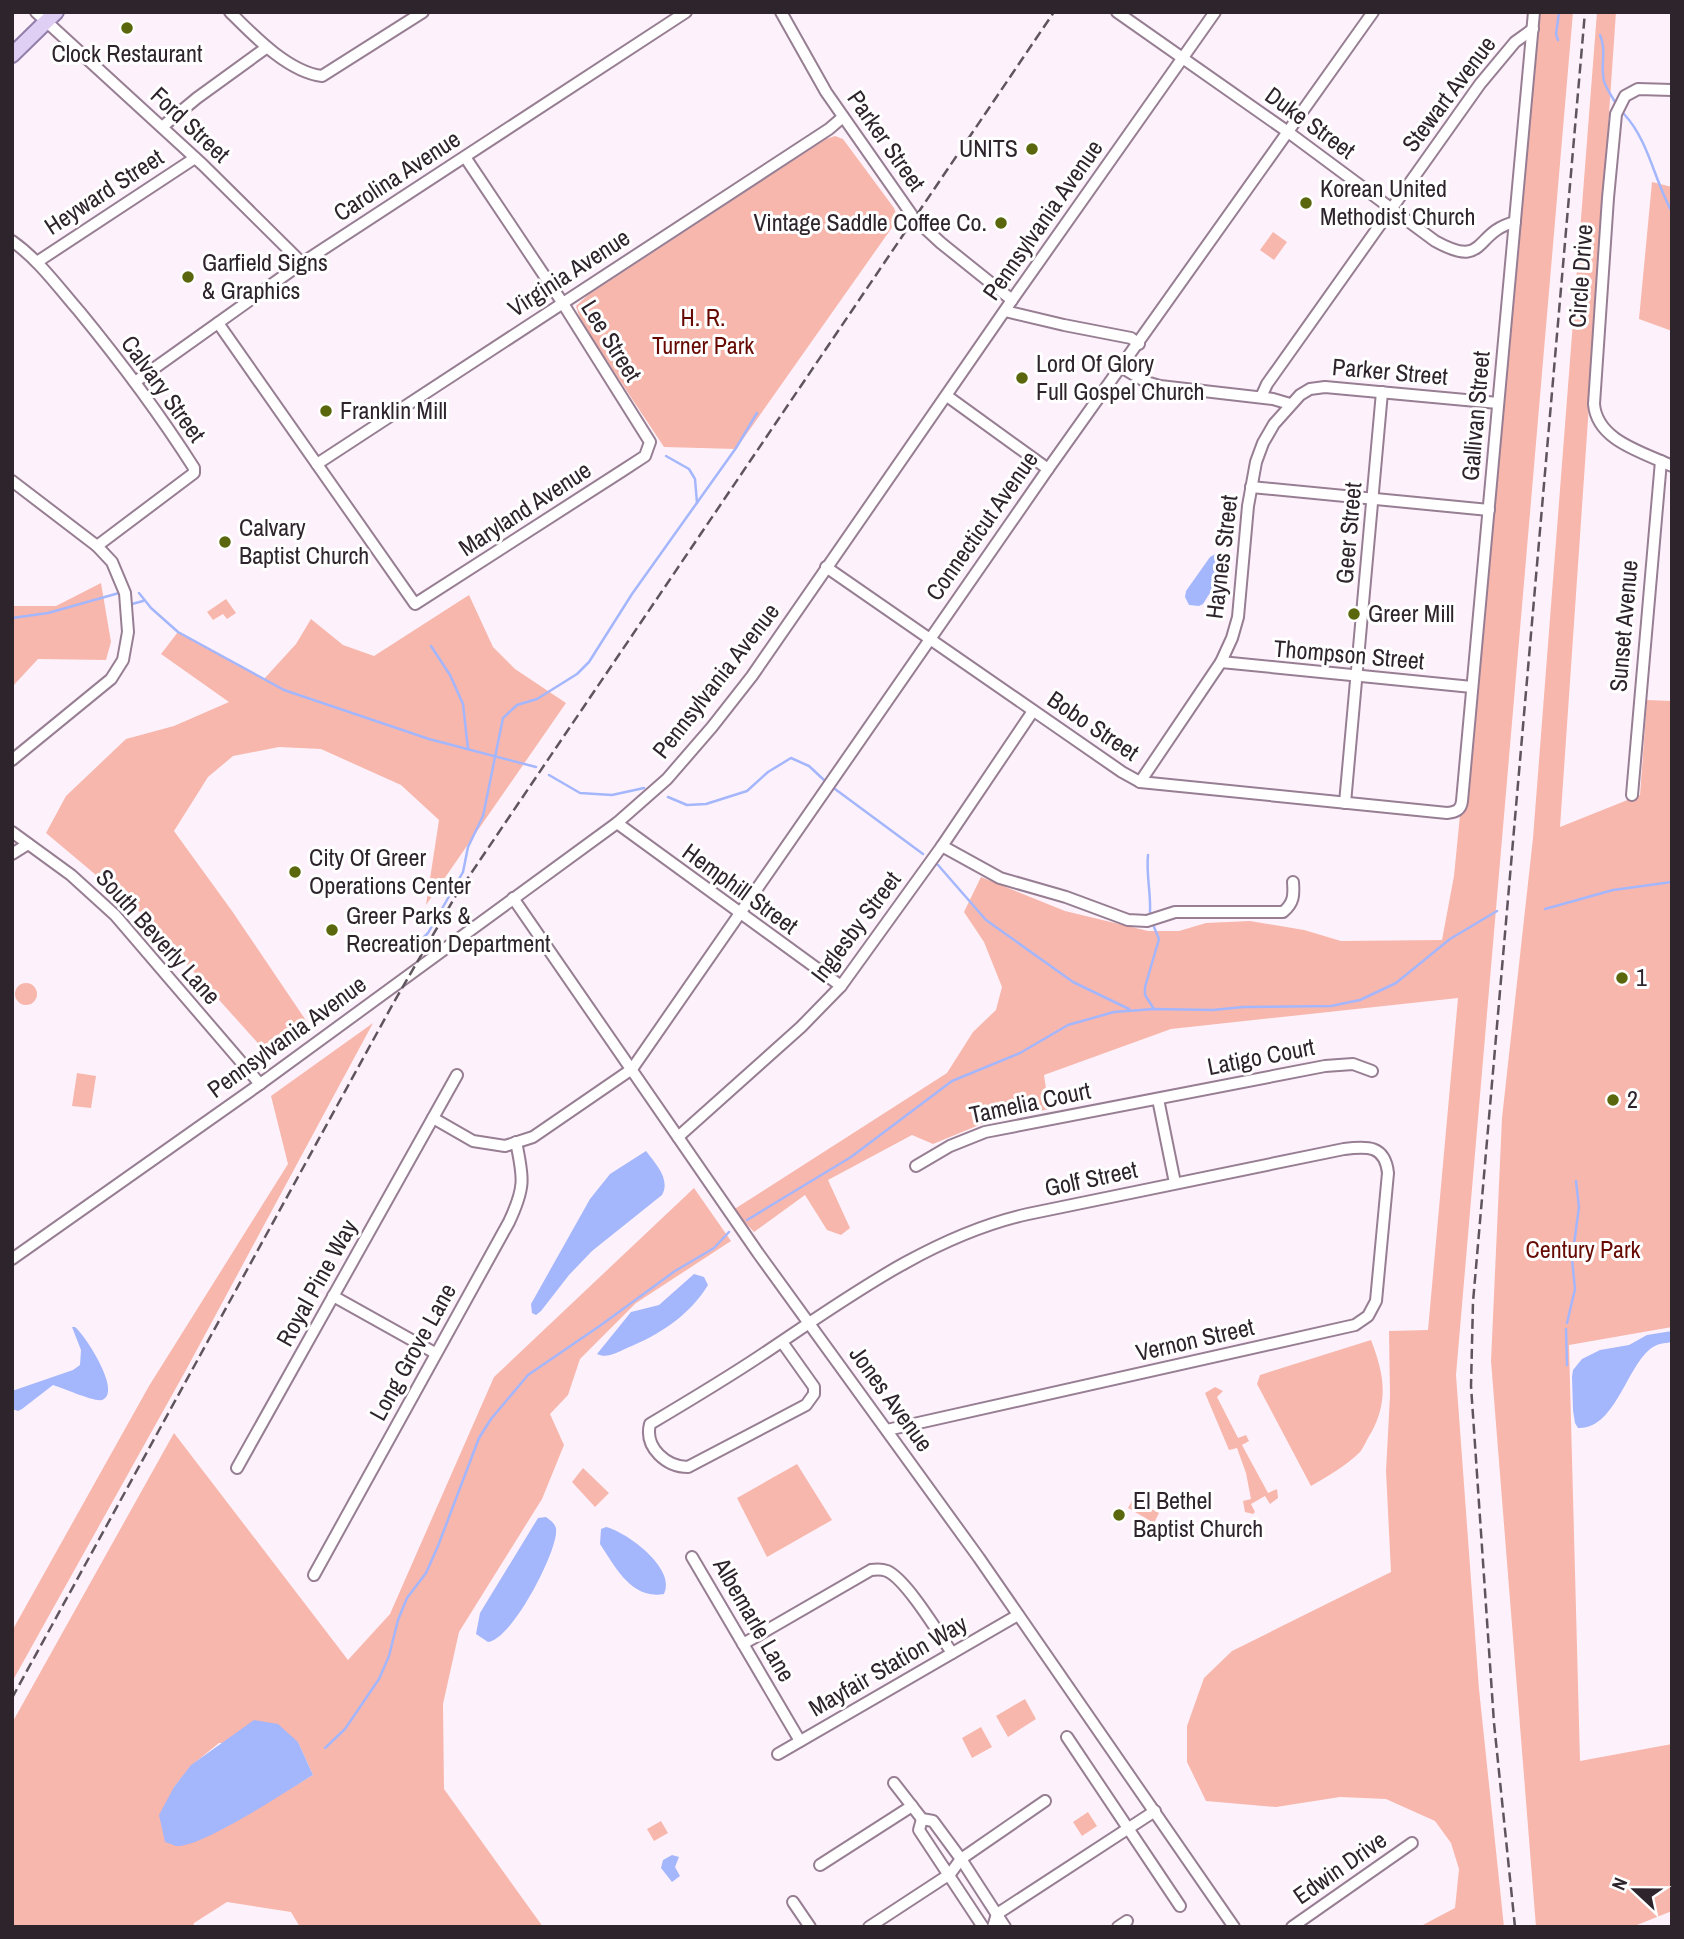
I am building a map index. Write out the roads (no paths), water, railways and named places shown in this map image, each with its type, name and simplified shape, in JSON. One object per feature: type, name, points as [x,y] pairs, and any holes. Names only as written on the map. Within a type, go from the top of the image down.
[{"type":"main road","points":[[12,55],[46,15]]},
{"type":"street","points":[[230,12],[266,48],[321,76],[423,12]]},
{"type":"street","name":"Carolina Avenue","points":[[135,382],[302,264],[686,12]]},
{"type":"street","name":"Parker Street","points":[[781,12],[843,117],[920,225],[1012,300]]},
{"type":"street","name":"Duke Street","points":[[1118,12],[1288,132],[1390,209],[1452,250],[1466,253],[1474,250],[1502,227],[1515,222]]},
{"type":"street","name":"Pennsylvania Avenue","points":[[12,1259],[260,1084],[617,823],[667,779],[752,676],[1215,12]]},
{"type":"street","name":"Connecticut Avenue","points":[[632,1069],[929,638],[1373,12]]},
{"type":"street","name":"Gallivan Street","points":[[1461,807],[1534,12]]},
{"type":"street","name":"Ford Street","points":[[46,15],[302,264]]},
{"type":"street","name":"Stewart Avenue","points":[[1261,397],[1267,384],[1492,68],[1515,42],[1533,29]]},
{"type":"street","points":[[162,127],[266,48]]},
{"type":"street","name":"Circle Drive","points":[[1672,90],[1638,89],[1625,96],[1616,114],[1594,404],[1596,419],[1607,433],[1672,466]]},
{"type":"street","name":"Virginia Avenue","points":[[317,464],[829,129],[843,117]]},
{"type":"street","name":"Heyward Street","points":[[37,262],[195,158]]},
{"type":"street","name":"Lee Street","points":[[465,158],[562,302],[650,442]]},
{"type":"street","name":"Calvary Street","points":[[12,242],[37,262],[135,382],[194,468],[194,473],[97,546]]},
{"type":"street","points":[[1005,311],[1064,326],[1131,338],[1139,344]]},
{"type":"street","points":[[218,323],[317,464]]},
{"type":"street","points":[[1121,367],[1146,382],[1160,386],[1261,397],[1290,404]]},
{"type":"street","name":"Parker Street","points":[[1290,404],[1304,392],[1318,387],[1498,403]]},
{"type":"street","name":"Geer Street","points":[[1345,803],[1382,392]]},
{"type":"street","points":[[947,396],[1048,469]]},
{"type":"street","name":"Haynes Street","points":[[1140,782],[1221,662],[1232,638],[1238,617],[1256,462],[1274,424],[1290,404]]},
{"type":"street","name":"Maryland Avenue","points":[[317,464],[415,604],[645,456],[650,442]]},
{"type":"street","name":"Sunset Avenue","points":[[1632,795],[1661,461]]},
{"type":"street","points":[[12,481],[97,546],[117,569],[125,593],[128,632],[123,660],[111,679],[12,760]]},
{"type":"street","points":[[1251,487],[1489,510]]},
{"type":"street","name":"Bobo Street","points":[[826,567],[1140,782],[1447,813],[1461,807]]},
{"type":"street","name":"Thompson Street","points":[[1221,662],[1472,687]]},
{"type":"street","name":"Inglesby Street","points":[[678,1137],[801,1027],[841,986],[942,846],[1033,711]]},
{"type":"street","name":"Hemphill Street","points":[[617,823],[841,986]]},
{"type":"street","name":"South Beverly Lane","points":[[12,832],[71,875],[115,915],[260,1084]]},
{"type":"street","points":[[12,854],[29,844]]},
{"type":"street","points":[[942,846],[1000,878],[1066,897],[1128,920],[1147,921],[1175,912],[1283,912],[1291,905],[1294,896],[1293,882]]},
{"type":"street","name":"Jones Avenue","points":[[513,898],[809,1323],[1018,1615],[1234,1927]]},
{"type":"street","name":"Latigo Court","points":[[1158,1099],[1334,1065],[1353,1064],[1372,1071]]},
{"type":"street","points":[[433,1118],[473,1141],[505,1146],[533,1137],[632,1069]]},
{"type":"street","name":"Royal Pine Way","points":[[237,1468],[457,1075]]},
{"type":"street","points":[[1158,1099],[1175,1184]]},
{"type":"street","name":"Tamelia Court","points":[[916,1166],[950,1146],[985,1132],[1158,1099]]},
{"type":"street","name":"Long Grove Lane","points":[[314,1575],[520,1197],[523,1174],[516,1142]]},
{"type":"street","name":"Golf Street","points":[[782,1342],[814,1387],[814,1394],[806,1405],[688,1467],[677,1467],[667,1462],[653,1449],[649,1437],[650,1424],[782,1342],[825,1311],[916,1258],[982,1226],[1018,1216],[1296,1158],[1363,1147],[1380,1153],[1388,1173]]},
{"type":"street","name":"Vernon Street","points":[[887,1430],[1355,1325],[1368,1316],[1376,1301],[1388,1173]]},
{"type":"street","points":[[333,1296],[435,1353]]},
{"type":"street","name":"Albemarle Lane","points":[[692,1557],[800,1741]]},
{"type":"street","points":[[743,1644],[871,1570],[879,1569],[890,1572],[904,1585],[953,1653]]},
{"type":"street","name":"Mayfair Station Way","points":[[778,1754],[1018,1615]]},
{"type":"street","points":[[1067,1737],[1180,1906]]},
{"type":"street","points":[[894,1783],[922,1819],[933,1821],[1005,1927]]},
{"type":"street","points":[[869,1927],[950,1874],[961,1859],[1045,1801]]},
{"type":"street","points":[[820,1865],[912,1806]]},
{"type":"street","points":[[993,1927],[997,1914],[1155,1811]]},
{"type":"street","points":[[922,1819],[919,1830],[983,1927]]},
{"type":"street","name":"Edwin Drive","points":[[1292,1927],[1412,1843]]},
{"type":"street","points":[[793,1902],[810,1927]]},
{"type":"water","points":[[1219,552],[1227,556],[1225,569],[1203,604],[1189,605],[1185,597],[1186,591],[1210,557]]},
{"type":"water","points":[[646,1151],[663,1177],[665,1183],[662,1195],[592,1251],[541,1311],[536,1315],[532,1313],[531,1304],[590,1199],[610,1174]]},
{"type":"water","points":[[694,1274],[704,1277],[708,1285],[683,1315],[639,1343],[605,1356],[597,1354],[631,1312],[659,1305]]},
{"type":"water","points":[[72,1327],[80,1332],[100,1364],[108,1387],[107,1395],[98,1400],[53,1385],[22,1409],[12,1409],[12,1391],[73,1370],[80,1365],[81,1350]]},
{"type":"water","points":[[1672,1331],[1672,1342],[1657,1345],[1646,1353],[1603,1418],[1591,1426],[1578,1428],[1573,1410],[1572,1377],[1573,1370],[1582,1359],[1600,1350],[1629,1345],[1647,1335]]},
{"type":"water","points":[[546,1517],[556,1529],[555,1540],[542,1573],[521,1611],[498,1637],[488,1642],[476,1634],[480,1613],[538,1518]]},
{"type":"water","points":[[606,1527],[626,1536],[657,1563],[666,1584],[664,1594],[642,1592],[625,1580],[600,1544],[601,1529]]},
{"type":"water","points":[[254,1720],[278,1724],[298,1742],[313,1775],[204,1838],[176,1846],[165,1842],[159,1815],[174,1787],[191,1765]]},
{"type":"water","points":[[672,1855],[679,1857],[675,1867],[680,1876],[672,1882],[661,1868],[663,1860]]},
{"type":"waterway","points":[[1558,40],[1556,34],[1559,12]]},
{"type":"waterway","points":[[1600,35],[1604,81],[1615,102]]},
{"type":"waterway","points":[[1624,114],[1640,136],[1672,212]]},
{"type":"waterway","points":[[415,946],[428,933],[463,872],[468,847],[483,816],[503,718],[517,705],[537,699],[577,674],[589,662],[632,594],[736,448],[757,413]]},
{"type":"waterway","points":[[666,456],[689,469],[695,479],[697,503]]},
{"type":"waterway","points":[[12,618],[48,613],[119,593]]},
{"type":"waterway","points":[[139,593],[151,608],[178,632],[284,690],[429,739],[536,767]]},
{"type":"waterway","points":[[132,604],[143,601]]},
{"type":"waterway","points":[[431,646],[450,675],[463,704],[468,749]]},
{"type":"waterway","points":[[668,797],[687,805],[706,804],[747,791],[768,772],[791,758],[809,766],[824,780]]},
{"type":"waterway","points":[[549,775],[580,793],[612,795],[644,788]]},
{"type":"waterway","points":[[835,789],[923,854]]},
{"type":"waterway","points":[[1148,855],[1150,912]]},
{"type":"waterway","points":[[938,865],[986,920],[1073,982],[1129,1009]]},
{"type":"waterway","points":[[1545,909],[1613,890],[1672,882]]},
{"type":"waterway","points":[[747,1220],[851,1157],[952,1081],[1020,1053],[1068,1025],[1114,1012],[1331,1006],[1360,1000],[1396,983],[1450,939],[1497,911]]},
{"type":"waterway","points":[[1154,927],[1159,939],[1145,995],[1154,1009]]},
{"type":"waterway","points":[[1567,1323],[1575,1289],[1572,1259],[1579,1207],[1576,1181]]},
{"type":"waterway","points":[[325,1748],[345,1729],[379,1679],[407,1598],[426,1573],[479,1438],[491,1419],[528,1375],[675,1271],[714,1248],[729,1232]]},
{"type":"waterway","points":[[1566,1329],[1567,1365]]},
{"type":"railway","points":[[12,1698],[394,1002],[455,897],[1054,12]]},
{"type":"railway","points":[[1515,1927],[1494,1723],[1471,1386],[1473,1302],[1585,12]]},
{"type":"place","name":"Clock Restaurant","points":[[127,28]]},
{"type":"place","name":"UNITS","points":[[1032,149]]},
{"type":"place","name":"Korean United Methodist Church","points":[[1306,203]]},
{"type":"place","name":"Vintage Saddle Coffee Co.","points":[[1001,223]]},
{"type":"place","name":"Garfield Signs & Graphics","points":[[188,277]]},
{"type":"place","name":"Lord Of Glory Full Gospel Church","points":[[1022,378]]},
{"type":"place","name":"Franklin Mill","points":[[326,411]]},
{"type":"place","name":"Calvary Baptist Church","points":[[225,542]]},
{"type":"place","name":"Greer Mill","points":[[1354,614]]},
{"type":"place","name":"City Of Greer Operations Center","points":[[295,872]]},
{"type":"place","name":"Greer Parks & Recreation Department","points":[[332,930]]},
{"type":"place","name":"1","points":[[1622,978]]},
{"type":"place","name":"2","points":[[1613,1100]]},
{"type":"place","name":"El Bethel Baptist Church","points":[[1119,1515]]},
{"type":"park label","name":"H. R. Turner Park","points":[[703,332]]},
{"type":"park label","name":"Century Park","points":[[1583,1250]]}]
